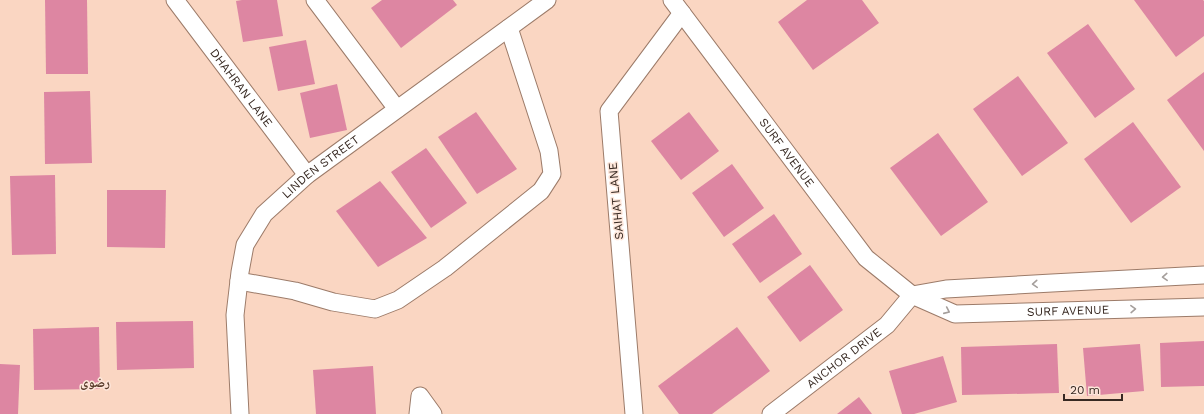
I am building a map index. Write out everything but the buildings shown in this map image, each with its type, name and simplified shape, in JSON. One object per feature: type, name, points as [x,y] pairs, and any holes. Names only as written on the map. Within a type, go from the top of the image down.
[{"type":"street","name":"DHAHRAN LANE","points":[[175,0],[307,175]]},
{"type":"street","points":[[315,0],[397,109]]},
{"type":"street","name":"LINDEN STREET","points":[[240,414],[235,315],[239,281],[245,245],[264,214],[307,175],[509,28],[539,2]]},
{"type":"street","name":"SURF AVENUE","points":[[677,6],[866,258],[912,295],[955,314],[1204,307]]},
{"type":"street","name":"SAIHAT LANE","points":[[634,414],[609,111],[677,6]]},
{"type":"street","points":[[239,281],[295,291],[333,302],[375,309],[398,300],[445,268],[541,191],[552,174],[550,151],[509,28]]},
{"type":"street","points":[[912,295],[946,289],[1204,275]]},
{"type":"street","name":"ANCHOR DRIVE","points":[[771,414],[887,325],[912,295]]},
{"type":"street","points":[[418,414],[420,396],[433,414]]},
{"type":"district","name":"رضوى","points":[[95,382]]}]
